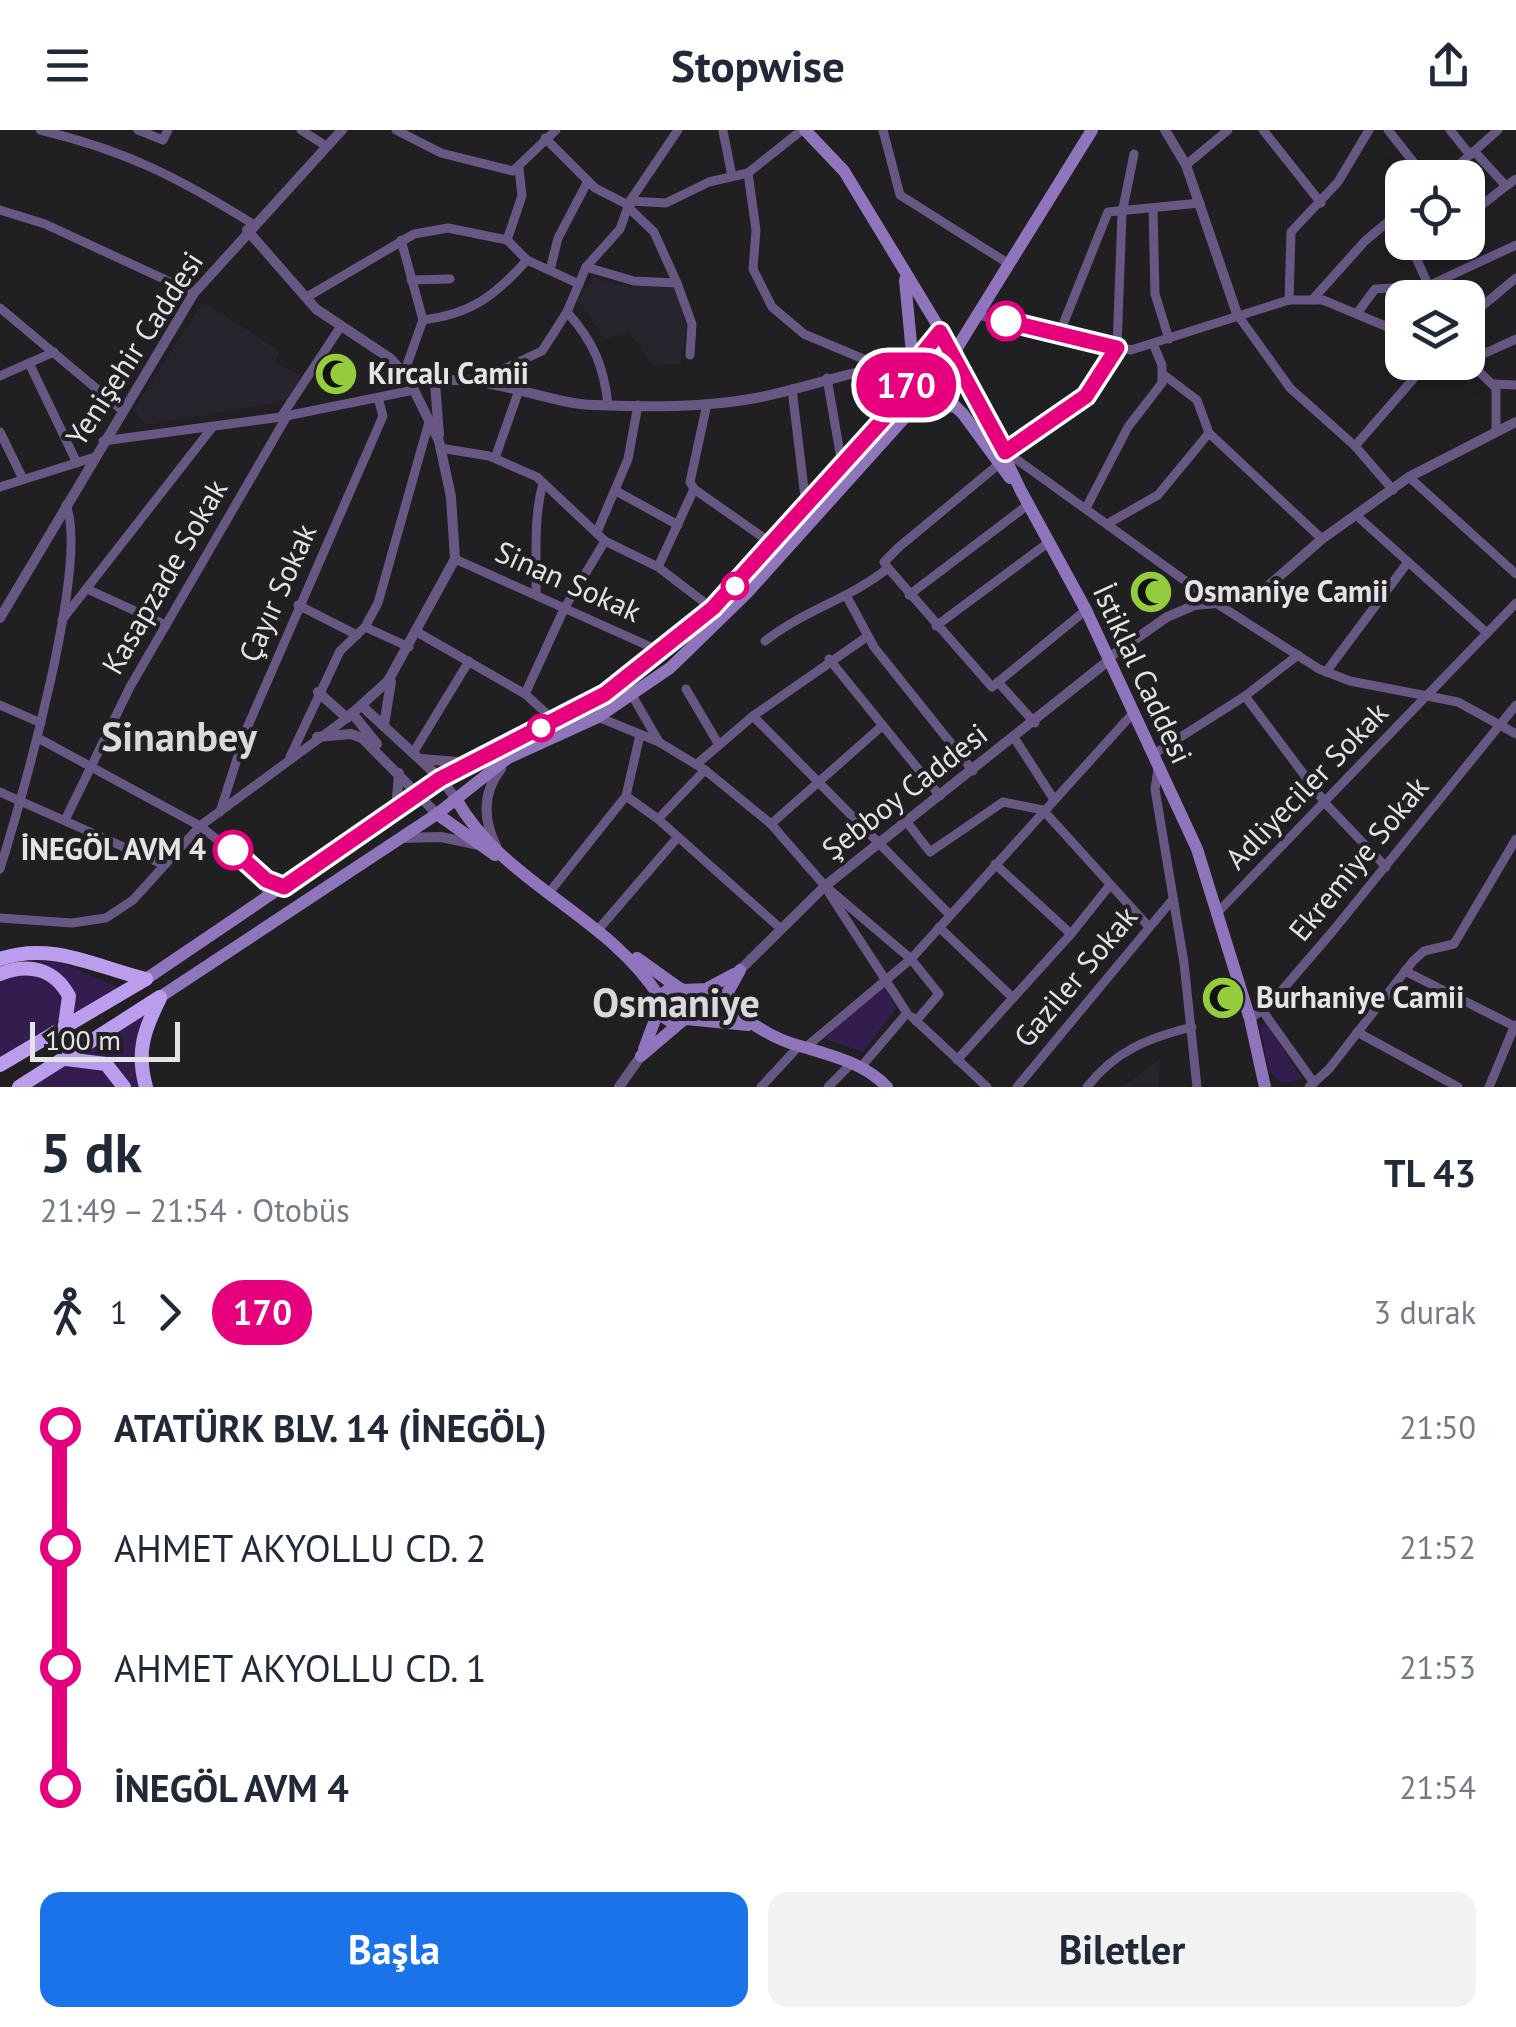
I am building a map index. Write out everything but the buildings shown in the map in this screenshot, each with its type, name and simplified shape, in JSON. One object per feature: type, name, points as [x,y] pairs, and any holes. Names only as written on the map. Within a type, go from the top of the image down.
[{"type":"highway","points":[[0,959],[24,950],[65,953],[146,979]]},
{"type":"highway","points":[[0,974],[25,966],[51,974],[70,996],[66,1024]]},
{"type":"highway","points":[[0,1064],[146,979]]},
{"type":"highway","points":[[19,1087],[160,997]]},
{"type":"highway","points":[[146,1087],[138,1062],[144,1030],[160,997]]},
{"type":"highway","points":[[66,1059],[106,1064],[124,1087]]},
{"type":"main road","name":"İstiklal Caddesi","points":[[804,130],[844,171],[955,354],[1002,458],[1086,610],[1154,754],[1160,787],[1184,818],[1219,912],[1265,1087]]},
{"type":"main road","points":[[146,979],[440,779],[605,694],[713,608],[774,545],[842,465],[934,385],[1092,130]]},
{"type":"main road","points":[[904,272],[914,364],[1002,458]]},
{"type":"main road","points":[[160,997],[437,814],[508,758],[598,717],[670,668],[747,593],[895,415],[914,364],[940,332]]},
{"type":"main road","points":[[456,799],[499,851],[534,883]]},
{"type":"main road","points":[[437,814],[617,947],[681,989],[693,1004],[684,1020],[641,1056]]},
{"type":"main road","points":[[617,947],[660,1003],[665,1018],[707,1018],[760,1028]]},
{"type":"main road","points":[[641,1056],[668,990],[706,989],[740,970]]},
{"type":"main road","points":[[707,1018],[723,1001],[740,970]]},
{"type":"main road","points":[[706,989],[760,1028],[856,1066],[887,1087]]},
{"type":"street","points":[[41,130],[72,134],[161,168],[250,227],[307,297],[340,326],[391,358],[406,376],[440,444],[496,458],[544,483],[601,536],[658,567],[713,608]]},
{"type":"street","points":[[138,130],[166,135]]},
{"type":"street","points":[[300,130],[326,146]]},
{"type":"street","name":"Yenişehir Caddesi","points":[[0,618],[194,293],[341,130]]},
{"type":"street","points":[[396,130],[441,152],[500,169],[519,168],[556,130]]},
{"type":"street","points":[[473,383],[534,358],[567,312],[586,267],[620,229],[630,205],[678,130]]},
{"type":"street","points":[[630,205],[666,202],[748,172],[804,130]]},
{"type":"street","points":[[883,130],[900,196],[1009,264]]},
{"type":"street","points":[[1165,130],[1186,165],[1237,314],[1280,376],[1354,446],[1393,490]]},
{"type":"street","points":[[1186,165],[1228,130]]},
{"type":"street","points":[[1263,130],[1321,203]]},
{"type":"street","points":[[1289,300],[1291,232],[1321,203],[1369,130]]},
{"type":"street","points":[[1388,130],[1412,160]]},
{"type":"street","points":[[1450,130],[1506,186]]},
{"type":"street","points":[[1464,160],[1498,130]]},
{"type":"street","points":[[723,131],[732,176]]},
{"type":"street","points":[[545,138],[588,181],[630,205],[654,232],[692,324],[690,355]]},
{"type":"street","points":[[1086,610],[992,687],[884,562],[1002,458],[1086,396],[1117,348],[1122,213],[1134,154]]},
{"type":"street","points":[[507,240],[522,196],[519,168]]},
{"type":"street","points":[[748,172],[756,230],[753,268],[772,307],[804,334],[880,366],[893,386],[895,415],[932,401],[945,403],[964,414]]},
{"type":"street","points":[[1485,203],[1516,178]]},
{"type":"street","points":[[550,270],[558,238],[588,181]]},
{"type":"street","points":[[1060,332],[1108,212],[1200,202]]},
{"type":"street","points":[[1154,209],[1156,294],[1169,340]]},
{"type":"street","points":[[0,210],[44,224],[194,293]]},
{"type":"street","points":[[1312,300],[1354,252],[1385,225]]},
{"type":"street","points":[[307,297],[401,240],[428,229],[448,228],[507,240],[527,260],[579,284]]},
{"type":"street","points":[[401,240],[423,320],[406,376]]},
{"type":"street","points":[[1441,280],[1516,245]]},
{"type":"street","points":[[423,320],[466,312],[502,286],[527,260]]},
{"type":"street","points":[[586,267],[634,282],[677,283]]},
{"type":"street","points":[[1485,304],[1516,278]]},
{"type":"street","points":[[410,280],[450,279]]},
{"type":"street","points":[[1358,312],[1375,289],[1385,288]]},
{"type":"street","points":[[978,315],[1117,348],[1154,346],[1237,314],[1289,300],[1312,300],[1358,312],[1385,325]]},
{"type":"street","points":[[567,312],[582,328],[604,369],[608,405]]},
{"type":"street","points":[[3,313],[122,410]]},
{"type":"street","name":"Kasapzade Sokak","points":[[66,818],[90,763],[166,625],[340,326]]},
{"type":"street","points":[[1516,339],[1468,360],[1493,384],[1516,386]]},
{"type":"street","points":[[1154,346],[1164,375],[1198,400],[1209,432],[1322,539]]},
{"type":"street","points":[[0,376],[54,352]]},
{"type":"street","points":[[29,363],[77,462]]},
{"type":"street","points":[[103,442],[284,417],[415,392],[426,396],[449,379],[608,405],[708,404],[880,366],[914,364]]},
{"type":"street","points":[[0,918],[72,923],[106,918],[133,900],[200,826],[354,712],[394,671],[455,559],[455,523],[440,444],[436,387],[420,370],[406,376]]},
{"type":"street","points":[[1086,508],[1108,461],[1164,375]]},
{"type":"street","points":[[827,378],[842,465]]},
{"type":"street","points":[[1354,446],[1412,380]]},
{"type":"street","points":[[1493,384],[1496,431]]},
{"type":"street","points":[[792,388],[806,506]]},
{"type":"street","points":[[496,458],[518,393]]},
{"type":"street","name":"Çayır Sokak","points":[[220,812],[247,728],[383,416],[378,398]]},
{"type":"street","points":[[708,404],[690,482],[694,489],[774,545]]},
{"type":"street","points":[[525,694],[601,536],[635,434],[638,405]]},
{"type":"street","points":[[288,762],[318,692],[340,651],[365,627],[392,565],[429,422]]},
{"type":"street","name":"Şebboy Caddesi","points":[[740,970],[825,886],[1166,617],[1195,605],[1216,604],[1266,587],[1322,539],[1408,478],[1516,422]]},
{"type":"street","points":[[60,622],[212,428]]},
{"type":"street","points":[[0,432],[23,479]]},
{"type":"street","points":[[1108,524],[1158,495],[1209,432]]},
{"type":"street","points":[[0,487],[95,457]]},
{"type":"street","points":[[1002,458],[1086,508],[1216,604],[1326,672],[1350,681],[1458,702],[1516,734]]},
{"type":"street","points":[[1408,478],[1516,574]]},
{"type":"street","points":[[536,595],[540,553],[535,512],[544,483]]},
{"type":"street","points":[[658,567],[694,489]]},
{"type":"street","points":[[616,492],[678,525]]},
{"type":"street","points":[[908,594],[1025,498]]},
{"type":"street","points":[[0,869],[38,738],[60,622],[74,524],[66,506]]},
{"type":"street","points":[[1356,515],[1486,633]]},
{"type":"street","points":[[936,626],[1049,542]]},
{"type":"street","name":"Sinan Sokak","points":[[455,559],[662,652]]},
{"type":"street","points":[[1326,672],[1408,562]]},
{"type":"street","points":[[765,640],[792,621],[846,597],[888,568]]},
{"type":"street","points":[[87,590],[166,625]]},
{"type":"street","points":[[846,597],[868,636],[974,771]]},
{"type":"street","name":"Adliyeciler Sokak","points":[[1219,912],[1516,603]]},
{"type":"street","points":[[298,605],[357,635]]},
{"type":"street","points":[[365,627],[409,647]]},
{"type":"street","points":[[417,632],[525,694],[555,721]]},
{"type":"street","points":[[658,819],[719,746],[753,716],[828,660],[868,636]]},
{"type":"street","points":[[1154,754],[1245,696],[1298,654]]},
{"type":"street","points":[[416,756],[469,660]]},
{"type":"street","points":[[828,660],[940,796]]},
{"type":"street","points":[[384,726],[394,671]]},
{"type":"street","points":[[998,682],[1035,723]]},
{"type":"street","points":[[686,690],[719,746]]},
{"type":"street","points":[[318,692],[384,726],[456,799]]},
{"type":"street","points":[[633,696],[659,742]]},
{"type":"street","points":[[1245,696],[1326,804],[1386,867]]},
{"type":"street","points":[[0,705],[41,723]]},
{"type":"street","name":"Ekremiye Sokak","points":[[1250,1019],[1386,867],[1516,705]]},
{"type":"street","points":[[354,712],[398,772],[396,810]]},
{"type":"street","points":[[762,1087],[802,1047],[911,959],[1134,712]]},
{"type":"street","points":[[753,716],[950,915]]},
{"type":"street","points":[[598,717],[659,742],[701,767],[771,824],[825,886],[911,1017],[986,1087]]},
{"type":"street","points":[[771,824],[882,726]]},
{"type":"street","points":[[318,737],[341,734],[362,738],[437,814]]},
{"type":"street","points":[[548,894],[626,796],[640,735]]},
{"type":"street","points":[[38,738],[200,826],[266,880],[284,887]]},
{"type":"street","points":[[1015,739],[1053,798]]},
{"type":"street","points":[[416,756],[470,763]]},
{"type":"street","points":[[499,851],[490,834],[486,794],[508,758]]},
{"type":"street","points":[[1160,787],[1161,829],[1192,1027],[1197,1087]]},
{"type":"street","points":[[0,792],[66,818],[162,864]]},
{"type":"street","points":[[626,796],[658,819],[780,928]]},
{"type":"street","points":[[906,822],[930,852],[1002,802],[1043,810],[1149,927]]},
{"type":"street","points":[[1161,829],[1184,818]]},
{"type":"street","points":[[401,838],[441,837],[481,845]]},
{"type":"street","points":[[597,931],[678,838]]},
{"type":"street","points":[[1262,1010],[1311,1085],[1424,952],[1454,944],[1516,840]]},
{"type":"street","points":[[995,864],[1071,934]]},
{"type":"street","points":[[265,900],[266,880]]},
{"type":"street","points":[[957,1060],[1110,885]]},
{"type":"street","points":[[825,886],[911,959],[939,994],[828,1087]]},
{"type":"street","name":"Gaziler Sokak","points":[[1016,1087],[1173,899]]},
{"type":"street","points":[[940,927],[1013,998]]},
{"type":"street","points":[[1405,971],[1515,1025],[1490,1087]]},
{"type":"street","points":[[1087,1087],[1105,1063],[1146,1038],[1192,1027]]},
{"type":"street","points":[[1357,1032],[1458,1087]]},
{"type":"street","points":[[619,1087],[641,1056]]},
{"type":"shaded area","points":[[594,277],[617,284],[677,289],[686,329],[681,364],[653,365],[629,332],[604,339],[578,300]]},
{"type":"shaded area","points":[[203,302],[280,351],[275,362],[302,376],[287,401],[146,425],[133,410]]},
{"type":"shaded area","points":[[61,963],[118,987],[76,1016],[73,993],[26,964]]},
{"type":"shaded area","points":[[17,967],[63,984],[65,1025],[0,1065],[0,974]]},
{"type":"shaded area","points":[[882,982],[896,1008],[863,1052],[825,1039]]},
{"type":"shaded area","points":[[672,994],[680,994],[687,1005],[680,1016],[672,1016],[665,1009],[665,1001]]},
{"type":"shaded area","points":[[160,997],[144,1031],[146,1087],[19,1087]]},
{"type":"shaded area","points":[[1265,1022],[1302,1079],[1281,1083],[1269,1070],[1260,1026]]},
{"type":"shaded area","points":[[1160,1059],[1158,1087],[1122,1087]]},
{"type":"bus line","name":"170","points":[[233,850],[266,880],[284,887],[440,779],[605,694],[639,670],[713,608],[790,528],[890,412],[912,375],[914,364],[940,332],[1005,452],[1086,396],[1117,348],[1006,321]]},
{"type":"place","name":"Kırcalı Camii","points":[[336,374]]},
{"type":"place","name":"Osmaniye Camii","points":[[1151,592]]},
{"type":"place","name":"İNEGÖL AVM 4","points":[[233,850]]},
{"type":"place","name":"Burhaniye Camii","points":[[1223,998]]},
{"type":"district","name":"Sinanbey","points":[[179,737]]},
{"type":"district","name":"Osmaniye","points":[[676,1003]]}]
